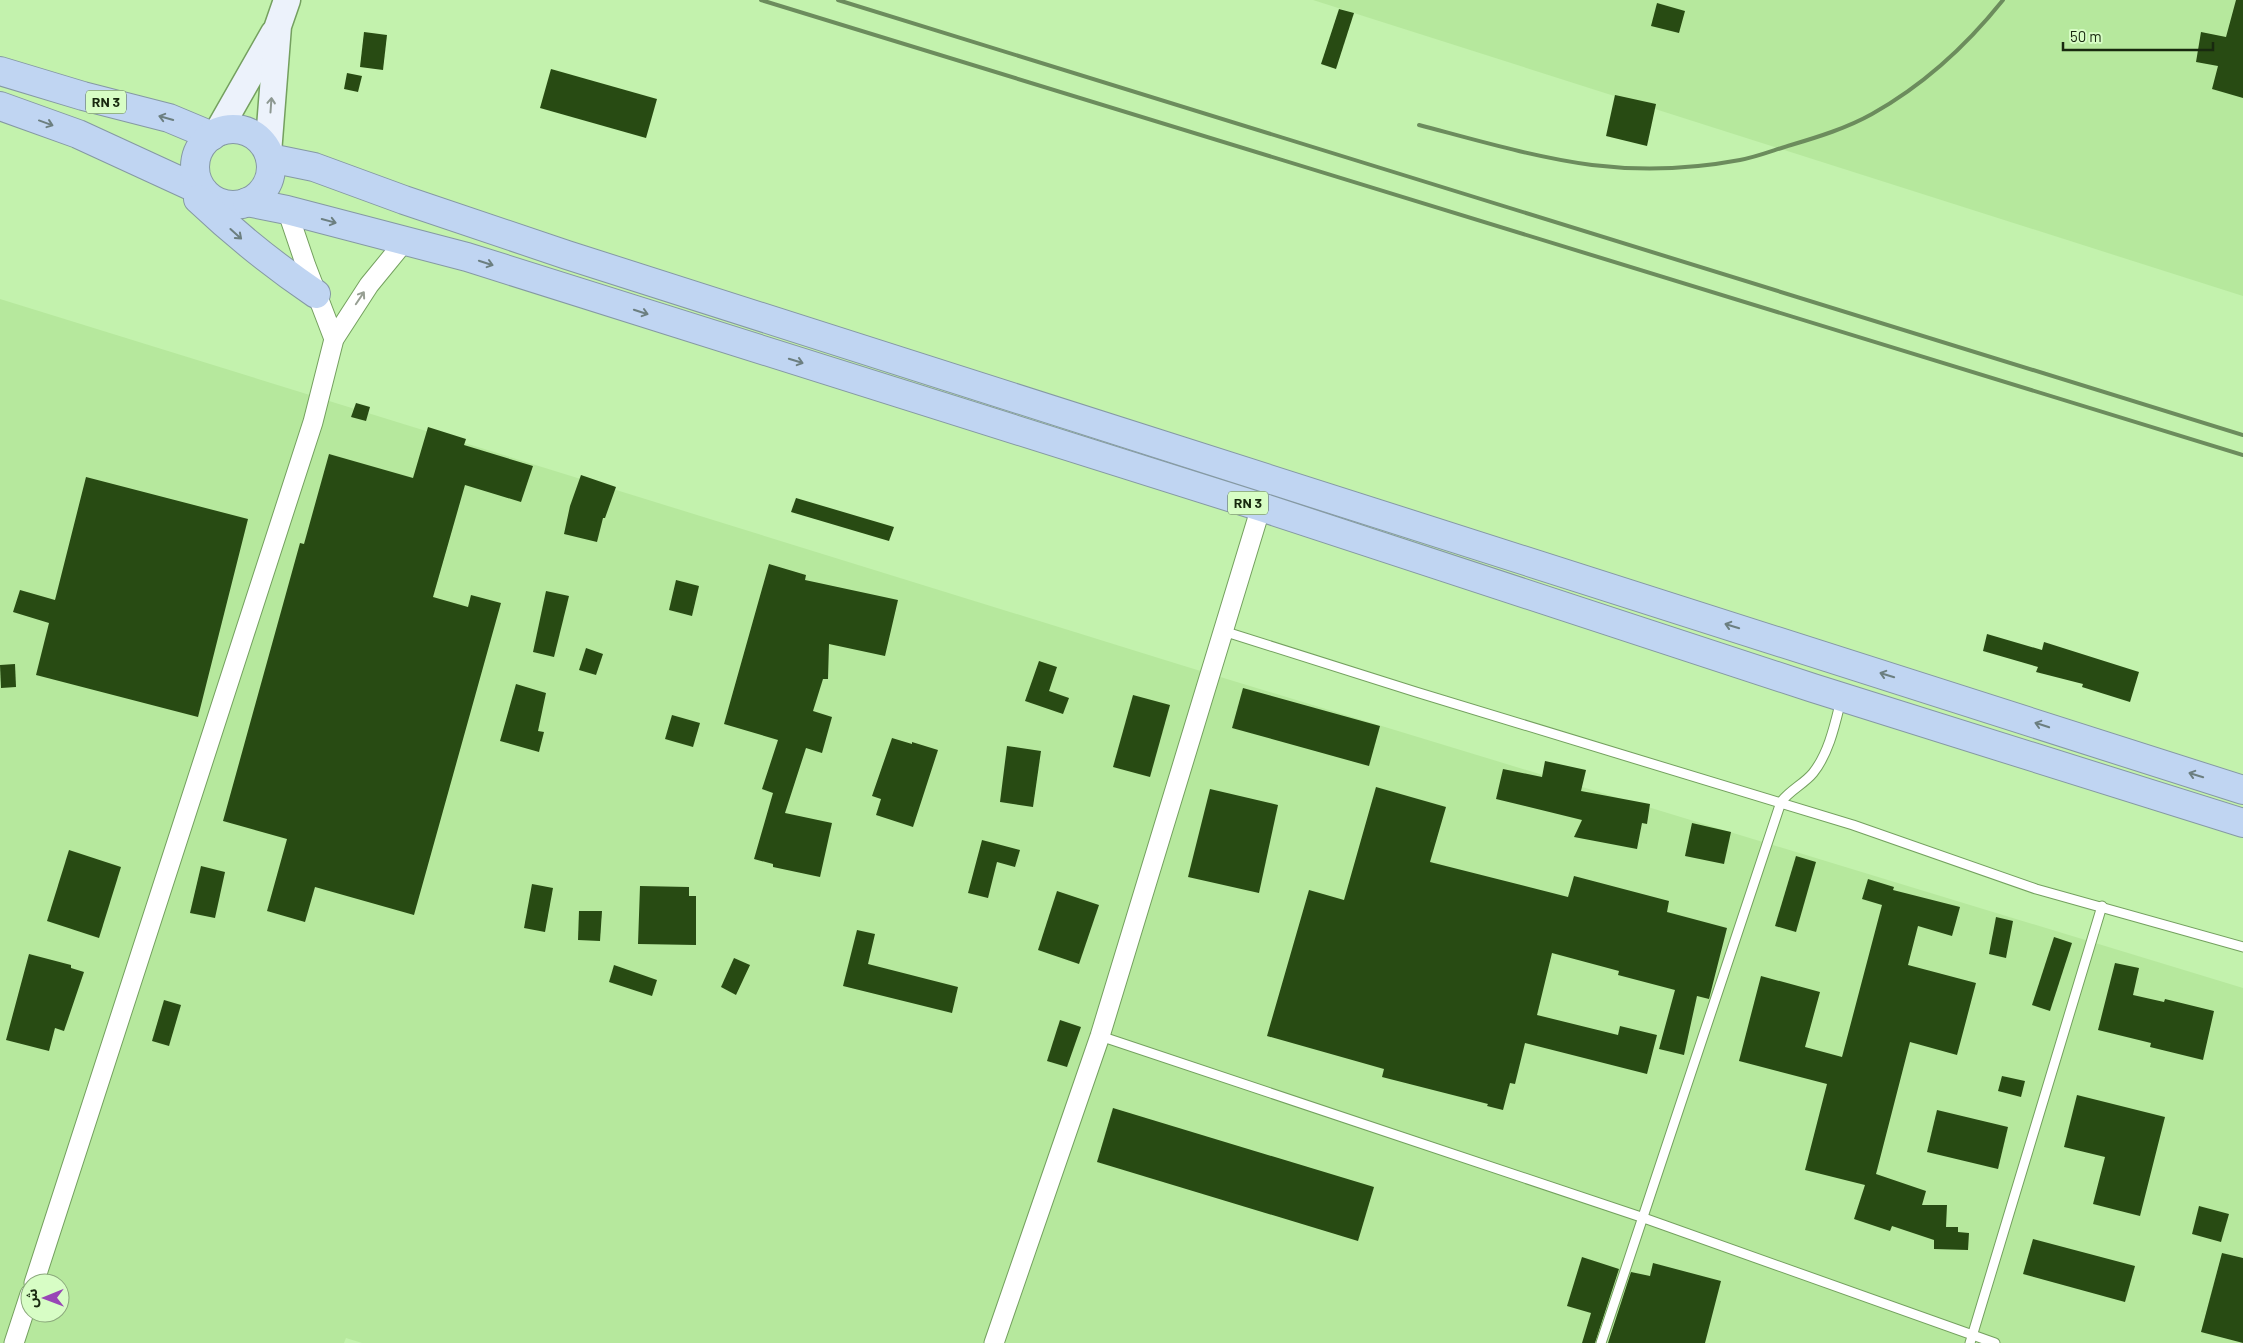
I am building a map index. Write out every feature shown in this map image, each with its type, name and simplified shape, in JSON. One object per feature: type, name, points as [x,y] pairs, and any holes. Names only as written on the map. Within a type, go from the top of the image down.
[{"type":"highway","name":"RN 3","points":[[0,71],[83,96],[169,118],[214,134]]},
{"type":"highway","name":"RN 3","points":[[0,106],[78,134],[204,192]]},
{"type":"highway","points":[[232,129],[247,132],[260,140],[269,156],[271,169],[266,184],[257,197],[247,202],[236,205],[224,204],[213,200],[204,192],[197,181],[196,156],[202,145],[214,134],[232,129]]},
{"type":"highway","name":"RN 3","points":[[269,156],[314,167],[404,200],[567,255],[2243,790]]},
{"type":"highway","points":[[175,177],[246,243],[279,269],[316,294]]},
{"type":"highway","name":"RN 3","points":[[247,202],[287,210],[468,257],[1261,507],[1842,697],[2243,824]]},
{"type":"street","points":[[214,134],[278,26],[287,0]]},
{"type":"street","points":[[269,156],[278,26]]},
{"type":"street","points":[[287,210],[316,294],[334,339]]},
{"type":"street","points":[[37,1273],[313,422],[334,339],[369,285],[405,241]]},
{"type":"street","points":[[994,1343],[1100,1036],[1261,507]]},
{"type":"street","points":[[14,1343],[21,1323]]},
{"type":"lane","points":[[1223,631],[1553,734],[1781,802],[1969,864],[2036,889],[2102,906],[2243,948]]},
{"type":"lane","points":[[1601,1343],[1641,1217],[1781,802],[1790,790],[1812,773],[1825,752],[1842,697]]},
{"type":"lane","points":[[1971,1339],[2102,906]]},
{"type":"lane","points":[[1100,1036],[1641,1217],[1971,1339],[1995,1343]]},
{"type":"shaded area","points":[[1313,0],[2243,0],[2243,296]]},
{"type":"shaded area","points":[[0,299],[1181,665],[2243,988],[2243,1343],[362,1343],[346,1338],[344,1343],[0,1343]]},
{"type":"building","points":[[2236,0],[2243,0],[2243,98],[2212,89],[2218,66],[2196,62],[2201,32],[2226,37]]},
{"type":"building","points":[[1657,3],[1685,11],[1679,33],[1651,26]]},
{"type":"building","points":[[1339,9],[1354,13],[1336,69],[1321,64]]},
{"type":"building","points":[[364,32],[387,35],[383,70],[360,67]]},
{"type":"building","points":[[551,69],[657,99],[646,138],[540,108]]},
{"type":"building","points":[[347,73],[362,76],[358,92],[344,89]]},
{"type":"building","points":[[1615,95],[1656,104],[1647,146],[1606,136]]},
{"type":"building","points":[[356,403],[370,407],[366,421],[351,417]]},
{"type":"building","points":[[428,427],[466,439],[464,445],[533,466],[521,502],[465,485],[433,597],[468,607],[471,595],[501,603],[414,915],[315,887],[305,922],[267,911],[287,839],[223,821],[300,543],[304,544],[329,454],[413,478]]},
{"type":"building","points":[[581,475],[616,487],[605,518],[603,518],[597,542],[564,534],[570,506]]},
{"type":"building","points":[[86,477],[248,519],[198,717],[36,675],[49,623],[13,612],[20,590],[55,600]]},
{"type":"building","points":[[796,498],[894,527],[889,541],[791,512]]},
{"type":"building","points":[[769,564],[806,575],[805,580],[898,600],[885,656],[829,644],[828,679],[823,679],[813,711],[832,717],[822,753],[806,748],[785,813],[832,823],[820,877],[773,867],[773,864],[754,859],[773,793],[762,789],[778,740],[724,724]]},
{"type":"building","points":[[676,580],[699,586],[692,616],[669,610]]},
{"type":"building","points":[[546,591],[569,596],[554,657],[533,652]]},
{"type":"building","points":[[1987,634],[2042,650],[2044,642],[2139,672],[2130,702],[2082,687],[2083,684],[2036,672],[2038,667],[1983,651]]},
{"type":"building","points":[[586,648],[603,654],[596,675],[579,670]]},
{"type":"building","points":[[1039,661],[1057,667],[1049,691],[1069,698],[1063,714],[1025,701]]},
{"type":"building","points":[[15,664],[16,687],[1,688],[0,665]]},
{"type":"building","points":[[516,684],[546,693],[538,731],[544,732],[539,752],[500,741]]},
{"type":"building","points":[[1243,688],[1380,726],[1369,766],[1232,728]]},
{"type":"building","points":[[1133,695],[1170,705],[1150,777],[1113,767]]},
{"type":"building","points":[[672,715],[700,723],[693,747],[665,739]]},
{"type":"building","points":[[892,738],[938,750],[913,827],[876,815],[881,799],[872,796]]},
{"type":"building","points":[[1007,746],[1041,751],[1033,807],[1000,802]]},
{"type":"building","points":[[1545,761],[1586,770],[1581,791],[1650,804],[1647,824],[1642,823],[1637,849],[1574,837],[1582,820],[1496,799],[1503,769],[1542,777]]},
{"type":"building","points":[[1376,787],[1446,807],[1430,862],[1568,897],[1574,876],[1669,901],[1667,912],[1727,928],[1709,999],[1697,996],[1684,1055],[1659,1049],[1675,990],[1618,975],[1619,971],[1552,953],[1537,1015],[1618,1035],[1620,1026],[1657,1035],[1647,1074],[1525,1043],[1515,1084],[1510,1083],[1503,1110],[1487,1106],[1488,1104],[1382,1077],[1384,1069],[1267,1036],[1309,890],[1344,900]]},
{"type":"building","points":[[1210,789],[1278,805],[1259,893],[1188,877]]},
{"type":"building","points":[[1692,823],[1731,832],[1724,864],[1685,856]]},
{"type":"building","points":[[982,840],[1020,850],[1015,867],[997,862],[988,898],[968,893]]},
{"type":"building","points":[[69,850],[121,867],[99,938],[47,921]]},
{"type":"building","points":[[1796,856],[1816,862],[1796,932],[1775,926]]},
{"type":"building","points":[[201,866],[225,872],[215,918],[190,913]]},
{"type":"building","points":[[1868,879],[1894,887],[1893,890],[1960,907],[1952,936],[1918,926],[1908,965],[1976,983],[1957,1055],[1910,1042],[1876,1174],[1926,1191],[1922,1205],[1947,1205],[1946,1227],[1958,1227],[1958,1232],[1969,1233],[1968,1250],[1934,1249],[1934,1240],[1892,1226],[1890,1231],[1854,1219],[1865,1185],[1805,1170],[1827,1084],[1739,1061],[1761,976],[1820,992],[1805,1047],[1842,1057],[1882,905],[1862,899]]},
{"type":"building","points":[[532,884],[553,888],[545,932],[524,928]]},
{"type":"building","points":[[640,886],[689,887],[689,896],[696,896],[696,945],[638,944]]},
{"type":"building","points":[[1057,891],[1099,905],[1079,964],[1038,950]]},
{"type":"building","points":[[579,911],[602,911],[600,941],[578,940]]},
{"type":"building","points":[[1996,917],[2013,921],[2006,958],[1989,954]]},
{"type":"building","points":[[857,930],[875,934],[868,964],[958,987],[952,1013],[843,986]]},
{"type":"building","points":[[2054,937],[2072,943],[2050,1011],[2032,1005]]},
{"type":"building","points":[[29,954],[71,965],[71,968],[84,972],[64,1031],[55,1028],[49,1051],[6,1040]]},
{"type":"building","points":[[734,958],[750,965],[736,995],[721,987]]},
{"type":"building","points":[[2115,963],[2139,968],[2133,995],[2164,1002],[2165,999],[2214,1011],[2203,1060],[2150,1047],[2151,1043],[2098,1030]]},
{"type":"building","points":[[614,965],[657,980],[652,996],[609,982]]},
{"type":"building","points":[[164,1000],[181,1005],[169,1046],[152,1041]]},
{"type":"building","points":[[1060,1020],[1081,1027],[1067,1067],[1047,1061]]},
{"type":"building","points":[[2002,1076],[2025,1081],[2021,1097],[1998,1091]]},
{"type":"building","points":[[2077,1095],[2165,1117],[2140,1216],[2093,1204],[2105,1157],[2064,1147]]},
{"type":"building","points":[[1113,1108],[1374,1187],[1358,1241],[1097,1162]]},
{"type":"building","points":[[1937,1110],[2008,1127],[1998,1169],[1927,1152]]},
{"type":"building","points":[[2199,1206],[2229,1214],[2221,1242],[2192,1234]]},
{"type":"building","points":[[2033,1239],[2135,1266],[2125,1302],[2023,1274]]},
{"type":"building","points":[[2222,1253],[2243,1258],[2243,1343],[2201,1332]]},
{"type":"building","points":[[1582,1257],[1619,1269],[1595,1343],[1582,1343],[1591,1313],[1567,1306]]},
{"type":"building","points":[[1653,1263],[1721,1281],[1705,1343],[1608,1343],[1631,1272],[1650,1276]]},
{"type":"railway","points":[[761,0],[2243,455]]},
{"type":"railway","points":[[838,0],[2243,435]]},
{"type":"railway","points":[[1419,125],[1526,153],[1592,165],[1666,168],[1746,159],[1843,128],[1891,103],[1943,63],[1974,33],[2003,0]]}]
